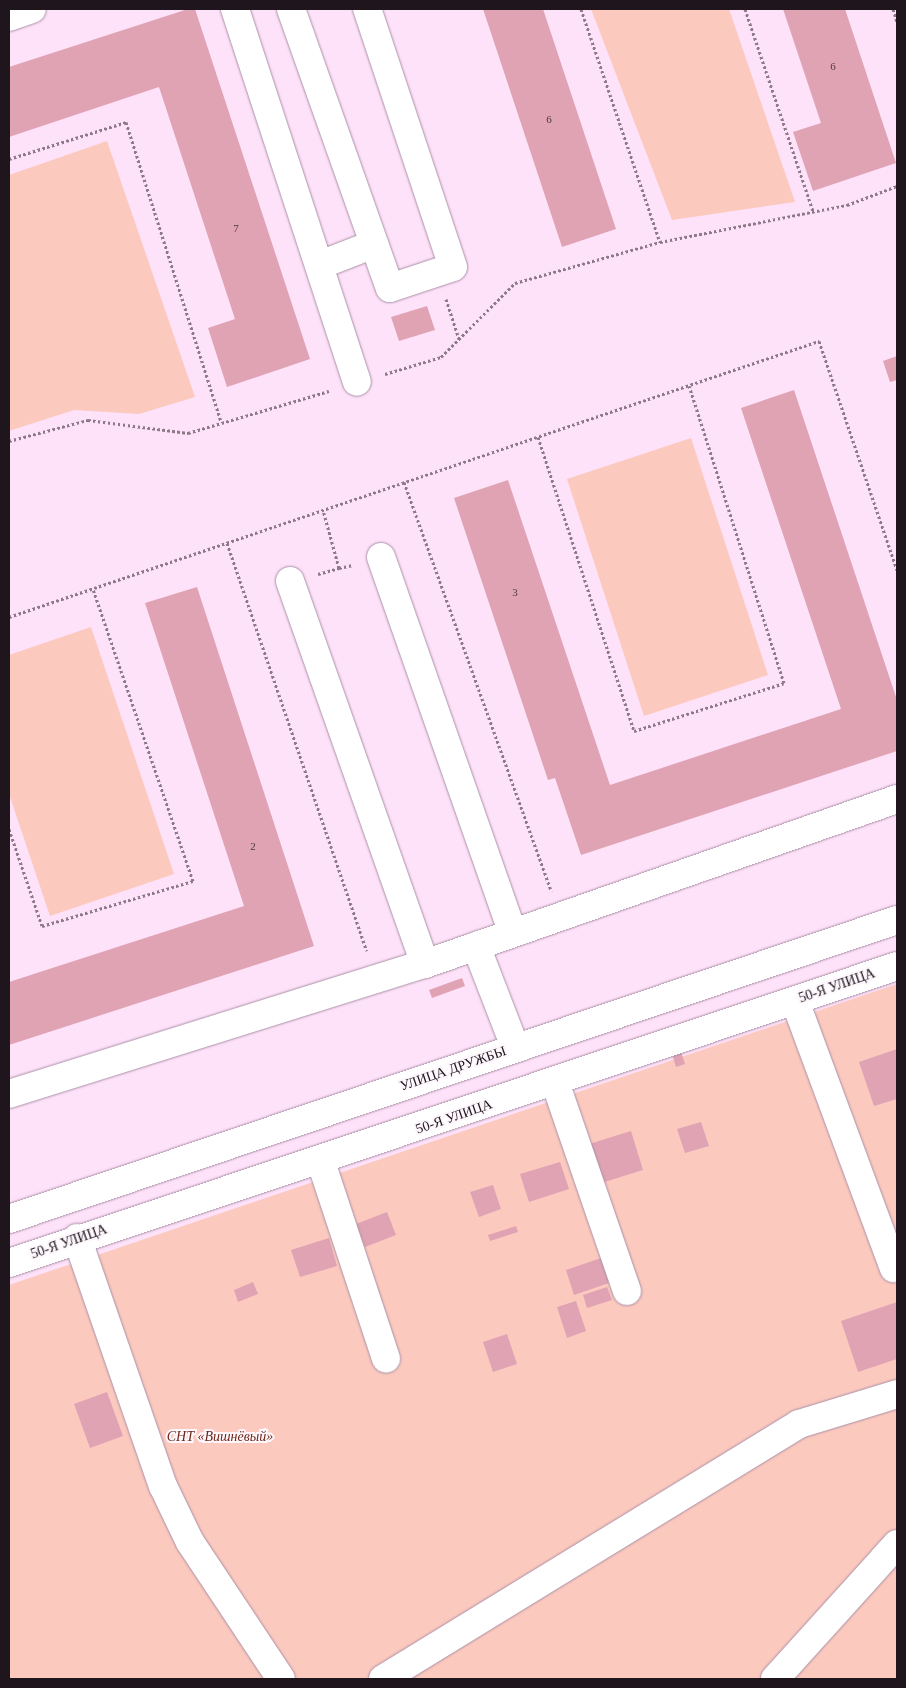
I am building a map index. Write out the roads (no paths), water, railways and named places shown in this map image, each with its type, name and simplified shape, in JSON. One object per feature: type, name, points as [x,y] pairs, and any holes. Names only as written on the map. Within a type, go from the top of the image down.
[{"type":"street","points":[[9,16],[32,9]]},
{"type":"street","points":[[234,9],[320,265],[357,382]]},
{"type":"street","points":[[292,9],[390,288],[453,267],[368,9]]},
{"type":"street","points":[[320,265],[374,244]]},
{"type":"street","points":[[381,557],[513,933]]},
{"type":"street","points":[[290,581],[425,964]]},
{"type":"street","points":[[9,1094],[425,964],[897,799]]},
{"type":"street","name":"УЛИЦА ДРУЖБЫ","points":[[9,1219],[897,920]]},
{"type":"street","points":[[476,946],[515,1048]]},
{"type":"street","name":"50-Я УЛИЦА","points":[[9,1263],[77,1238],[321,1162],[897,966]]},
{"type":"street","points":[[795,1000],[894,1268]]},
{"type":"street","points":[[555,1082],[627,1291]]},
{"type":"street","points":[[321,1162],[386,1358]]},
{"type":"street","points":[[77,1238],[163,1486],[190,1542],[281,1679]]},
{"type":"street","points":[[382,1679],[799,1424],[897,1394]]},
{"type":"street","points":[[775,1679],[897,1544]]},
{"type":"park label","name":"СНТ «Вишнёвый»","points":[[220,1437]]}]
